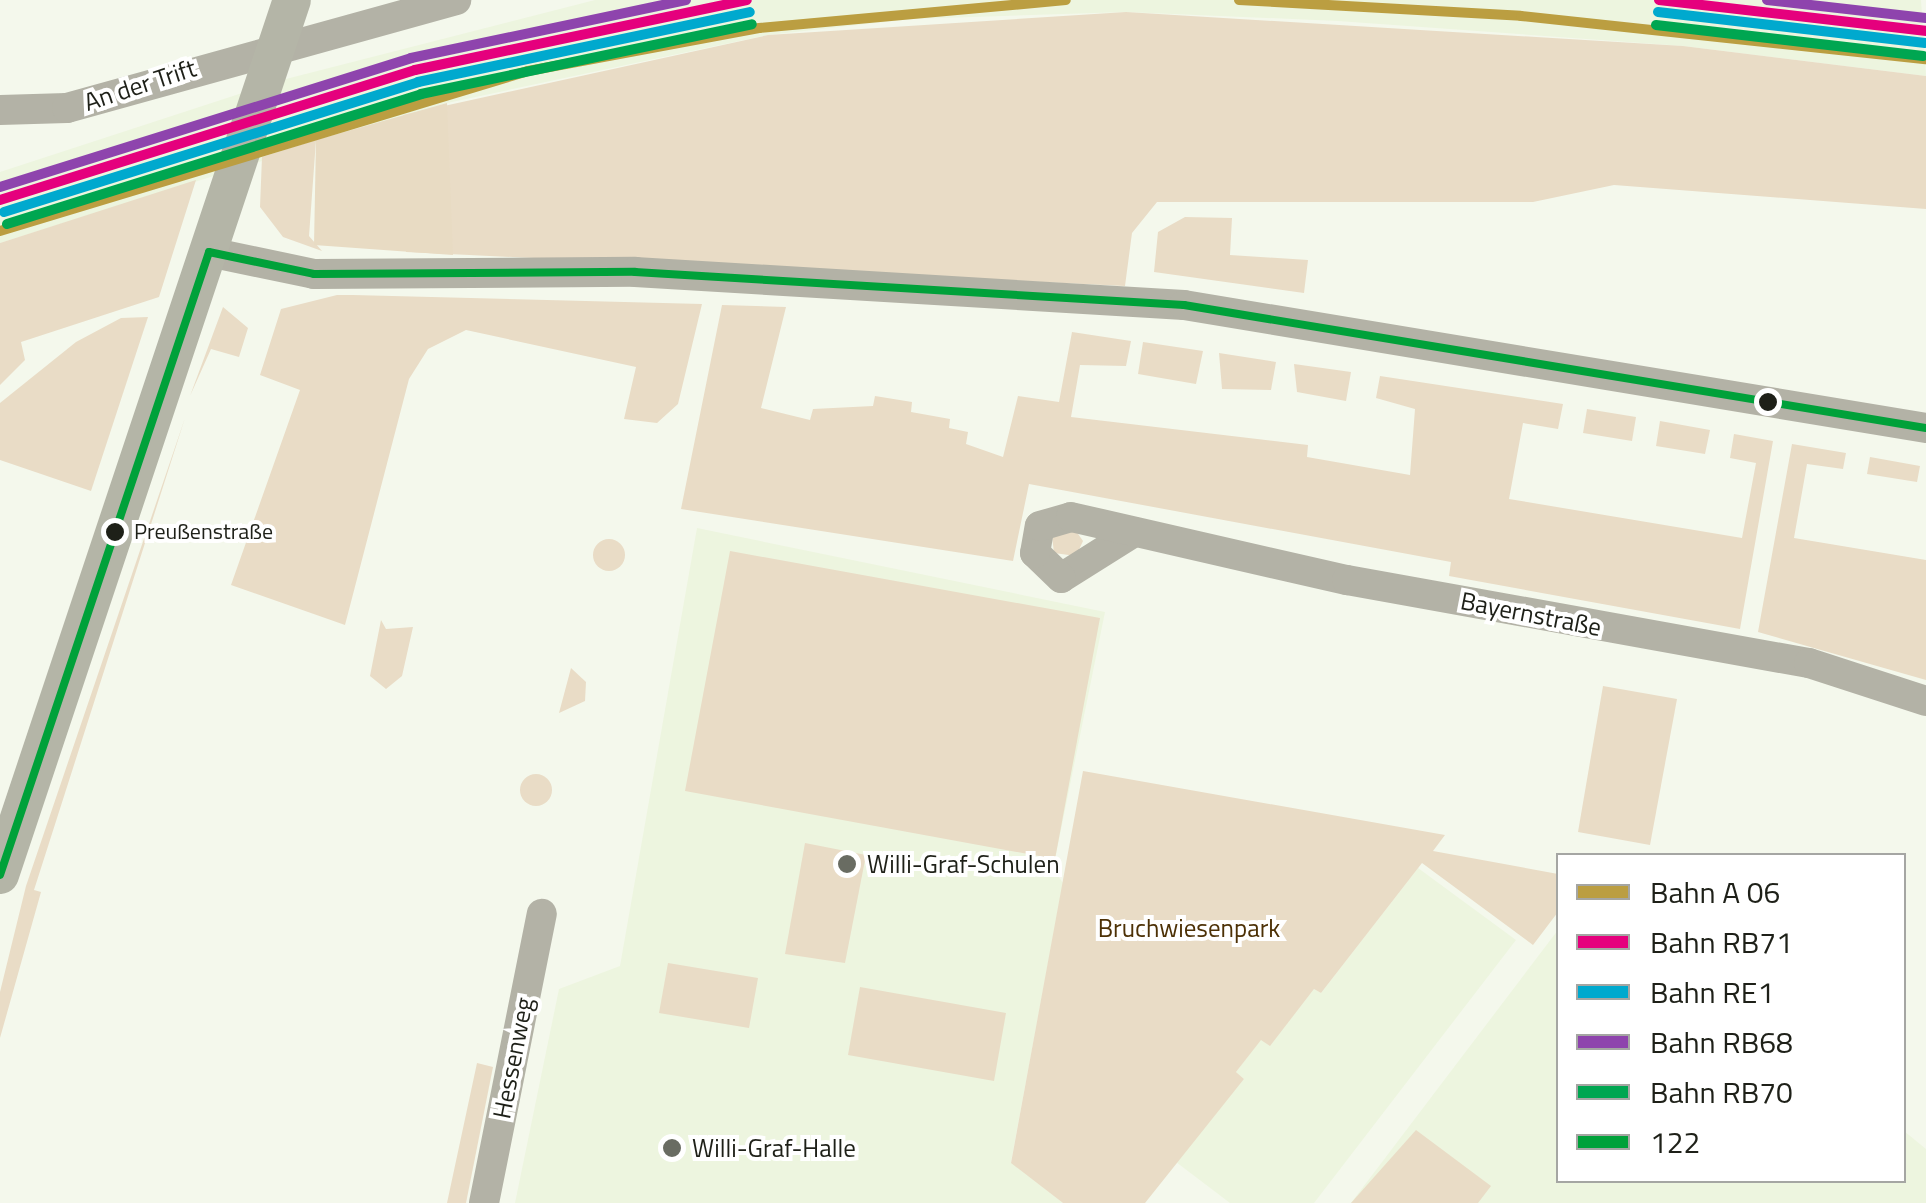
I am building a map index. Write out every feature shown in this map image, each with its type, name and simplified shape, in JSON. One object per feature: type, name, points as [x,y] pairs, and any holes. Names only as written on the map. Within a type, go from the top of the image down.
[{"type":"main road","points":[[0,875],[292,0]]},
{"type":"street","name":"An der Trift","points":[[0,110],[68,108],[276,44],[456,0]]},
{"type":"street","points":[[209,252],[314,274],[635,272],[1184,305],[1926,428]]},
{"type":"street","name":"Bayernstraße","points":[[1134,532],[1809,663],[1926,702]]},
{"type":"street","name":"Hessenweg","points":[[484,1203],[542,914]]},
{"type":"shaded area","points":[[595,0],[1921,0],[1926,76],[1683,46],[1338,21],[1126,12],[912,19],[768,35],[447,103],[0,243],[0,172],[282,80]]},
{"type":"shaded area","points":[[447,103],[453,255],[314,245],[316,140]]},
{"type":"shaded area","name":"Willi-Graf-Schulen","points":[[697,528],[1105,612],[1053,869],[1063,883],[1011,1162],[1063,1203],[515,1203],[559,989],[620,966]]},
{"type":"shaded area","points":[[1418,868],[1516,940],[1314,1203],[1230,1203],[1176,1162],[1244,1079],[1236,1072],[1261,1039],[1270,1045],[1314,989],[1321,993]]},
{"type":"shaded area","points":[[1556,933],[1556,1183],[1906,1183],[1906,1133],[1926,1149],[1926,1203],[1351,1203]]},
{"type":"green space","points":[[1126,12],[1683,46],[1926,76],[1926,209],[1614,185],[1533,202],[1157,202],[1132,233],[1125,286],[406,252],[403,115],[768,35]]},
{"type":"green space","points":[[316,140],[309,236],[322,251],[283,237],[260,207],[262,157]]},
{"type":"green space","points":[[196,180],[159,297],[21,342],[25,360],[0,385],[0,243]]},
{"type":"green space","points":[[1185,217],[1232,218],[1230,255],[1308,260],[1304,293],[1154,272],[1158,232]]},
{"type":"green space","points":[[337,295],[702,304],[678,404],[657,423],[624,419],[636,367],[466,330],[428,349],[409,379],[345,625],[231,585],[300,390],[260,375],[281,309]]},
{"type":"green space","points":[[722,305],[786,307],[761,408],[810,420],[813,409],[873,406],[875,396],[912,402],[911,412],[950,419],[949,428],[968,432],[966,444],[1003,457],[1018,396],[1059,402],[1072,332],[1131,341],[1126,366],[1080,365],[1071,417],[1308,445],[1307,457],[1410,475],[1415,409],[1376,398],[1380,376],[1563,404],[1558,429],[1523,423],[1509,499],[1742,538],[1756,463],[1730,458],[1734,434],[1773,441],[1740,629],[1449,576],[1451,562],[1029,484],[1013,561],[681,509]]},
{"type":"green space","points":[[223,307],[248,328],[239,357],[211,349],[190,396]]},
{"type":"green space","points":[[148,317],[91,491],[0,460],[0,403],[76,342],[121,318]]},
{"type":"green space","points":[[1143,342],[1203,351],[1196,384],[1138,374]]},
{"type":"green space","points":[[1219,353],[1276,362],[1271,390],[1222,389]]},
{"type":"green space","points":[[1294,364],[1351,372],[1346,401],[1297,392]]},
{"type":"green space","points":[[1587,409],[1636,417],[1632,441],[1583,433]]},
{"type":"green space","points":[[185,418],[34,890],[41,892],[0,1038],[0,992],[26,886]]},
{"type":"green space","points":[[1660,421],[1710,430],[1705,454],[1656,446]]},
{"type":"green space","points":[[1792,444],[1846,453],[1843,469],[1807,464],[1794,538],[1926,560],[1926,680],[1758,632]]},
{"type":"green space","points":[[1870,457],[1920,466],[1917,482],[1867,474]]},
{"type":"green space","points":[[1076,531],[1083,541],[1076,556],[1054,553],[1052,536]]},
{"type":"green space","points":[[609,539],[620,544],[625,555],[620,566],[609,571],[598,566],[593,555],[598,544]]},
{"type":"green space","points":[[730,551],[1100,618],[1055,859],[685,791]]},
{"type":"green space","points":[[381,620],[386,629],[413,627],[402,676],[386,689],[370,676]]},
{"type":"green space","points":[[571,668],[586,682],[585,701],[559,713]]},
{"type":"green space","points":[[1603,686],[1677,699],[1650,845],[1578,832]]},
{"type":"green space","name":"Bruchwiesenpark","points":[[1083,771],[1445,835],[1433,851],[1556,874],[1556,915],[1533,945],[1422,863],[1321,993],[1314,989],[1270,1046],[1261,1040],[1236,1072],[1244,1079],[1145,1203],[1063,1203],[1011,1163]]},
{"type":"green space","points":[[536,774],[547,779],[552,790],[547,801],[536,806],[525,801],[520,790],[525,779]]},
{"type":"green space","points":[[805,843],[866,855],[845,963],[785,954]]},
{"type":"green space","points":[[668,963],[758,978],[749,1028],[659,1013]]},
{"type":"green space","points":[[860,987],[1006,1013],[994,1081],[848,1055]]},
{"type":"green space","points":[[477,1063],[493,1067],[466,1203],[447,1203]]},
{"type":"green space","points":[[1416,1130],[1491,1186],[1478,1203],[1351,1203]]},
{"type":"transit line","points":[[0,231],[528,71],[759,28],[1066,0]]},
{"type":"transit line","points":[[1239,0],[1521,16],[1926,59]]},
{"type":"transit line","name":"122","points":[[209,252],[314,274],[635,272],[1184,305],[1926,428]]},
{"type":"transit line","name":"122","points":[[0,875],[209,252]]},
{"type":"rail line","name":"RB68","points":[[0,187],[411,58],[686,0]]},
{"type":"rail line","name":"RB71","points":[[0,200],[415,70],[747,0]]},
{"type":"rail line","name":"RB71","points":[[1659,0],[1926,31]]},
{"type":"rail line","name":"RB68","points":[[1767,0],[1926,18]]},
{"type":"rail line","name":"RE1","points":[[4,212],[418,82],[750,12]]},
{"type":"rail line","name":"RE1","points":[[1658,12],[1925,43]]},
{"type":"rail line","name":"RB70","points":[[7,224],[421,94],[752,24]]},
{"type":"rail line","name":"RB70","points":[[1656,25],[1923,56]]},
{"type":"place","name":"Preußenstraße","points":[[115,532]]},
{"type":"place","name":"Willi-Graf-Schulen","points":[[847,864]]},
{"type":"place","name":"Willi-Graf-Halle","points":[[672,1148]]}]
